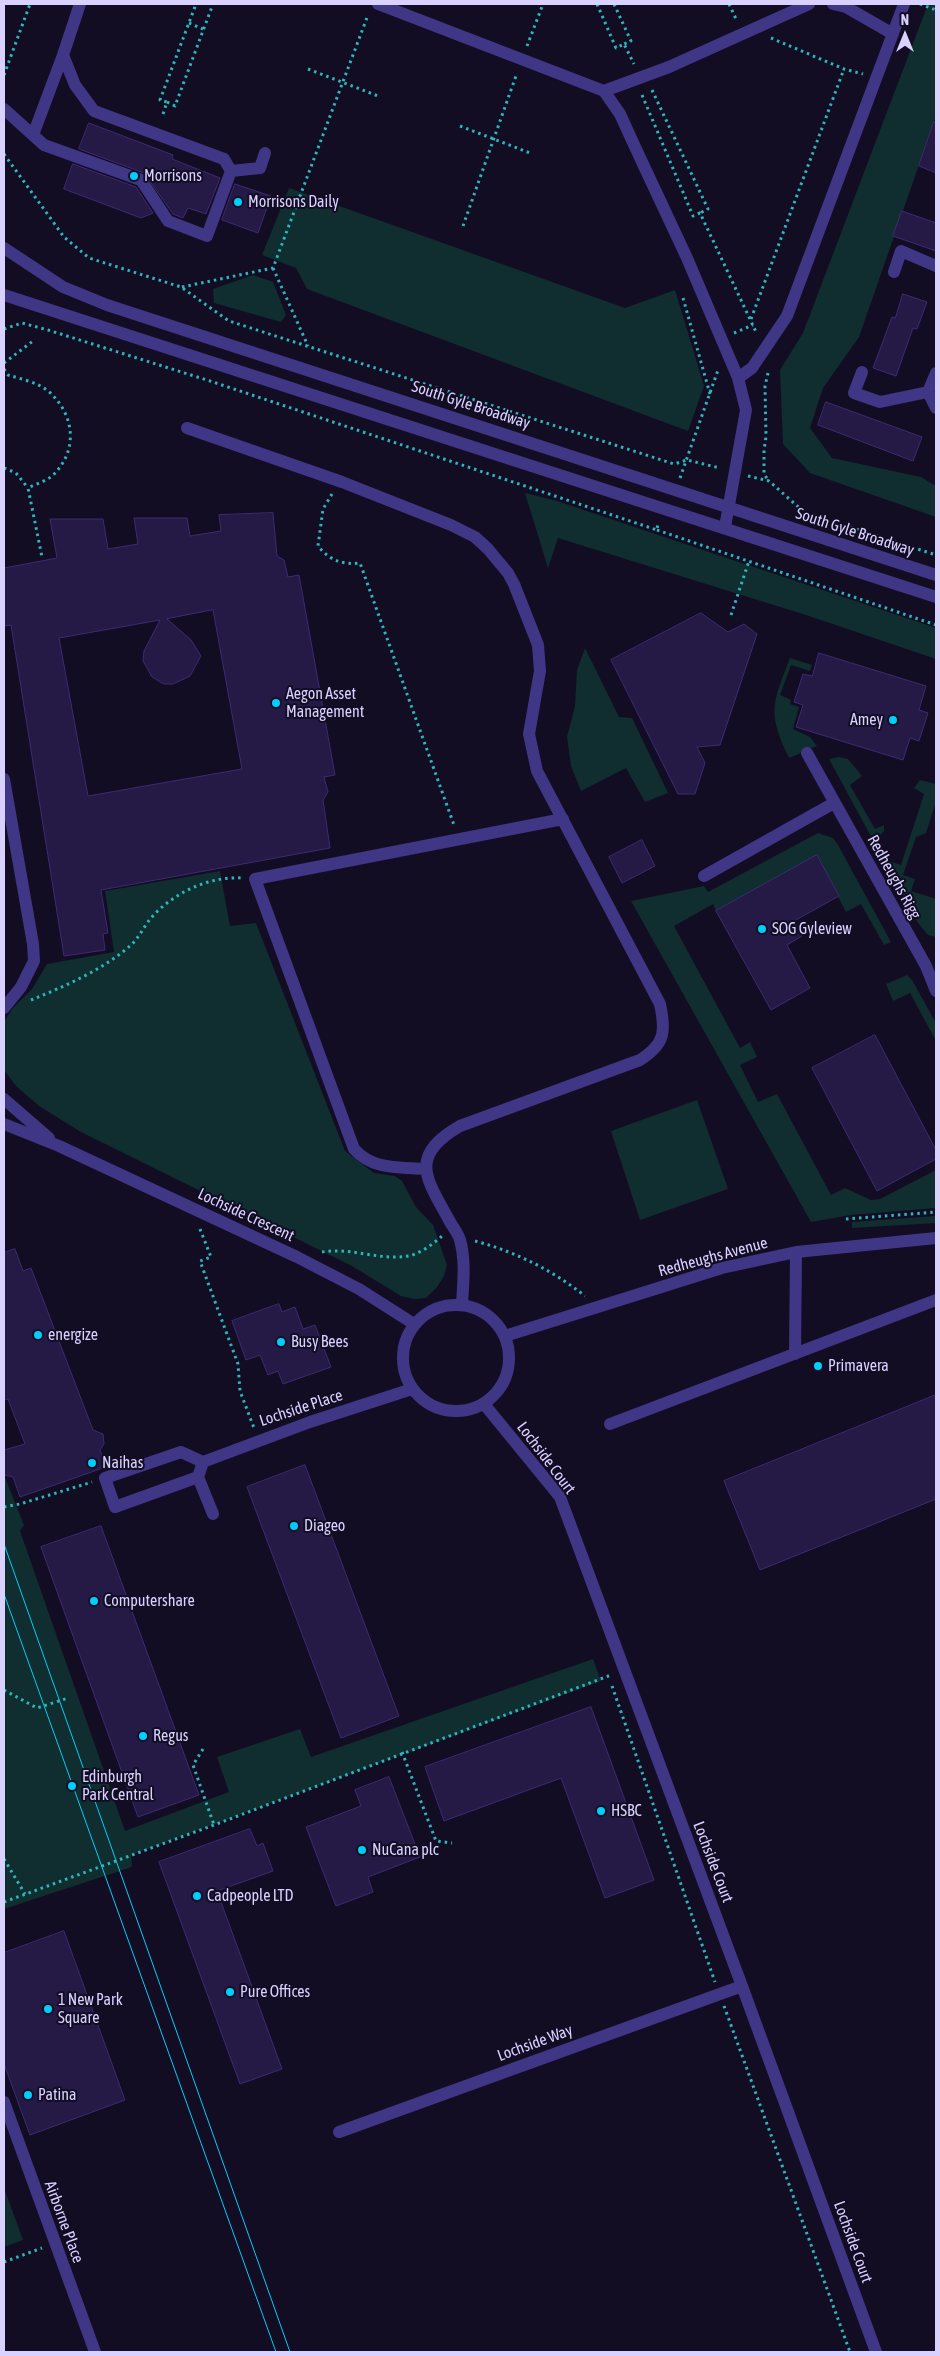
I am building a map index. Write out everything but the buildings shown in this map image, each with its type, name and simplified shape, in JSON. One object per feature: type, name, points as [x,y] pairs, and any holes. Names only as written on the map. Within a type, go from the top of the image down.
[{"type":"street","points":[[33,135],[80,4]]},
{"type":"street","points":[[604,91],[669,67],[809,4]]},
{"type":"street","points":[[833,4],[846,7],[893,34]]},
{"type":"street","points":[[738,378],[752,368],[787,316],[904,4]]},
{"type":"street","points":[[373,8],[522,59],[604,91],[620,114],[738,378],[746,410],[725,527]]},
{"type":"street","points":[[63,55],[75,85],[94,110],[224,159],[231,171]]},
{"type":"street","points":[[4,109],[44,145],[141,180],[168,222],[206,236],[231,171]]},
{"type":"street","points":[[231,171],[260,168],[265,153]]},
{"type":"street","name":"South Gyle Broadway","points":[[4,248],[63,287],[107,305],[936,575]]},
{"type":"street","points":[[894,272],[900,251],[936,266]]},
{"type":"street","points":[[4,295],[725,527],[936,597]]},
{"type":"street","points":[[862,372],[854,393],[880,402],[928,392]]},
{"type":"street","points":[[936,372],[928,392],[936,408]]},
{"type":"street","points":[[187,428],[342,482],[451,525],[475,537],[508,573],[525,608],[538,645],[540,671],[531,717],[531,747],[537,771],[656,993],[663,1017],[660,1043],[652,1052],[640,1060],[460,1126],[444,1135],[434,1147],[424,1169],[428,1183],[460,1240],[463,1271],[462,1305]]},
{"type":"street","name":"Redheughs Rigg","points":[[807,753],[834,803],[931,964],[936,991]]},
{"type":"street","points":[[4,779],[33,944],[34,960],[21,987],[4,1008]]},
{"type":"street","points":[[704,876],[834,803]]},
{"type":"street","points":[[424,1169],[382,1166],[364,1159],[354,1149],[255,879],[563,818]]},
{"type":"street","name":"Lochside Crescent","points":[[4,1099],[58,1146]]},
{"type":"street","name":"Lochside Crescent","points":[[4,1124],[58,1146],[297,1257],[358,1289],[414,1324]]},
{"type":"street","name":"Redheughs Avenue","points":[[505,1336],[722,1268],[796,1252],[936,1238]]},
{"type":"street","points":[[795,1354],[796,1252]]},
{"type":"street","points":[[610,1424],[936,1300]]},
{"type":"street","points":[[449,1305],[462,1305],[487,1315],[505,1336],[509,1362],[507,1374],[498,1391],[484,1404],[471,1410],[444,1411],[432,1406],[412,1389],[405,1377],[402,1356],[407,1336],[414,1324],[436,1309],[449,1305]]},
{"type":"street","name":"Lochside Place","points":[[203,1462],[258,1440],[412,1389]]},
{"type":"street","name":"Lochside Court","points":[[484,1404],[560,1497],[876,2352]]},
{"type":"street","points":[[198,1478],[115,1507],[105,1478],[181,1452],[203,1462],[198,1478],[213,1514]]},
{"type":"street","name":"Lochside Way","points":[[339,2132],[742,1986]]},
{"type":"street","name":"Airborne Place","points":[[4,2102],[94,2352]]},
{"type":"path","points":[[4,75],[30,4]]},
{"type":"path","points":[[196,4],[160,100],[175,106],[213,4]]},
{"type":"path","points":[[463,226],[543,4]]},
{"type":"path","points":[[596,4],[616,48],[631,41],[614,4]]},
{"type":"path","points":[[729,4],[743,34]]},
{"type":"path","points":[[917,13],[920,4],[936,10]]},
{"type":"path","points":[[308,346],[273,268],[342,82],[373,8]]},
{"type":"path","points":[[189,23],[203,29]]},
{"type":"path","points":[[763,40],[770,38],[844,69],[877,78]]},
{"type":"path","points":[[624,44],[640,78]]},
{"type":"path","points":[[308,69],[378,96]]},
{"type":"path","points":[[751,319],[844,69]]},
{"type":"path","points":[[654,89],[708,209],[700,214],[693,216],[641,95],[654,89]]},
{"type":"path","points":[[163,114],[167,102]]},
{"type":"path","points":[[460,126],[530,153]]},
{"type":"path","points":[[4,154],[64,236],[89,258],[181,287],[229,321],[674,464],[687,460],[769,482]]},
{"type":"path","points":[[700,214],[764,350],[774,361],[768,372],[766,386],[767,415],[764,474],[769,482],[804,512],[936,555]]},
{"type":"path","points":[[181,287],[273,268]]},
{"type":"path","points":[[684,298],[710,394]]},
{"type":"path","points":[[687,460],[732,335],[753,325]]},
{"type":"path","points":[[4,363],[32,341]]},
{"type":"path","points":[[4,369],[8,375],[47,390],[62,407],[70,422],[71,442],[64,463],[51,477],[28,488]]},
{"type":"path","points":[[4,468],[16,473],[28,488],[42,557]]},
{"type":"path","points":[[342,482],[323,509],[318,546],[325,556],[336,561],[360,563],[459,840]]},
{"type":"path","points":[[657,530],[936,625]]},
{"type":"path","points":[[731,614],[748,561]]},
{"type":"path","points":[[27,1002],[101,966],[132,944],[151,918],[180,894],[226,877],[255,879]]},
{"type":"path","points":[[846,1219],[936,1212]]},
{"type":"path","points":[[200,1228],[211,1257],[200,1261],[238,1364],[240,1391],[258,1440]]},
{"type":"path","points":[[4,1506],[20,1504],[105,1478]]},
{"type":"path","points":[[5,1901],[214,1825],[402,1752],[624,1670]]},
{"type":"path","points":[[608,1676],[720,1994],[850,2352]]},
{"type":"path","points":[[4,1690],[36,1708],[68,1698]]},
{"type":"path","points":[[203,1749],[193,1765],[214,1825]]},
{"type":"path","points":[[402,1752],[436,1841],[452,1843]]},
{"type":"path","points":[[4,1859],[25,1894]]},
{"type":"path","points":[[4,2262],[54,2243]]},
{"type":"green space","points":[[928,4],[936,4],[936,116],[859,337],[823,388],[810,428],[832,458],[921,477],[936,486],[936,517],[810,473],[783,444],[780,370],[803,333]]},
{"type":"green space","points":[[289,188],[625,308],[675,290],[704,386],[688,431],[307,289],[296,268],[262,255]]},
{"type":"green space","points":[[253,275],[273,282],[286,315],[281,322],[214,303],[213,289]]},
{"type":"green space","points":[[525,493],[557,501],[936,628],[936,659],[806,615],[558,538],[548,568]]},
{"type":"green space","points":[[585,648],[619,717],[632,718],[668,793],[645,802],[626,768],[581,791],[571,766],[567,737],[575,706],[577,670]]},
{"type":"green space","points":[[790,658],[812,665],[810,671],[791,665],[780,695],[791,700],[790,704],[799,707],[793,729],[810,737],[817,746],[789,758],[777,730],[774,708],[779,687]]},
{"type":"green space","points":[[839,757],[848,759],[862,776],[850,785],[875,829],[884,825],[884,831],[874,842],[829,759]]},
{"type":"green space","points":[[920,780],[936,784],[936,802],[926,833],[916,837],[903,875],[915,879],[911,891],[936,899],[936,937],[928,935],[918,923],[883,859],[901,865],[924,794],[914,788]]},
{"type":"green space","points":[[818,833],[833,838],[838,845],[891,942],[884,945],[861,904],[846,912],[817,856],[716,911],[713,904],[674,926],[740,1048],[750,1042],[757,1057],[740,1065],[758,1102],[777,1094],[831,1195],[845,1188],[871,1200],[880,1199],[936,1170],[936,1208],[851,1215],[811,1222],[631,901],[704,886],[708,892]]},
{"type":"green space","points":[[220,871],[230,926],[256,923],[345,1151],[374,1173],[395,1176],[402,1181],[416,1207],[433,1225],[447,1265],[444,1276],[437,1287],[426,1298],[414,1299],[401,1296],[352,1266],[81,1132],[39,1106],[16,1086],[4,1070],[4,1022],[12,1009],[32,989],[47,964],[114,952],[105,891]]},
{"type":"green space","points":[[907,975],[912,980],[936,1023],[936,1041],[910,993],[893,1001],[886,984]]},
{"type":"green space","points":[[697,1100],[728,1189],[640,1220],[611,1131]]},
{"type":"green space","points":[[936,1216],[936,1223],[852,1228],[852,1222]]},
{"type":"green space","points":[[4,1475],[24,1525],[20,1531],[125,1831],[229,1792],[217,1757],[300,1729],[311,1757],[593,1659],[601,1681],[131,1855],[132,1867],[4,1909]]},
{"type":"green space","points":[[4,2188],[23,2240],[4,2247]]},
{"type":"tram line","points":[[4,1544],[290,2352]]},
{"type":"tram line","points":[[4,1594],[276,2352]]},
{"type":"place","name":"Morrisons","points":[[134,176]]},
{"type":"place","name":"Morrisons Daily","points":[[238,202]]},
{"type":"place","name":"Aegon Asset Management","points":[[276,703]]},
{"type":"place","name":"Amey","points":[[893,720]]},
{"type":"place","name":"SOG Gyleview","points":[[762,929]]},
{"type":"place","name":"energize","points":[[38,1335]]},
{"type":"place","name":"Busy Bees","points":[[281,1342]]},
{"type":"place","name":"Primavera","points":[[818,1366]]},
{"type":"place","name":"Naihas","points":[[92,1463]]},
{"type":"place","name":"Diageo","points":[[294,1526]]},
{"type":"place","name":"Computershare","points":[[94,1601]]},
{"type":"place","name":"Regus","points":[[143,1736]]},
{"type":"place","name":"Edinburgh Park Central","points":[[72,1786]]},
{"type":"place","name":"HSBC","points":[[601,1811]]},
{"type":"place","name":"NuCana plc","points":[[362,1850]]},
{"type":"place","name":"Cadpeople LTD","points":[[197,1896]]},
{"type":"place","name":"Pure Offices","points":[[230,1992]]},
{"type":"place","name":"1 New Park Square","points":[[48,2009]]},
{"type":"place","name":"Patina","points":[[28,2095]]}]
